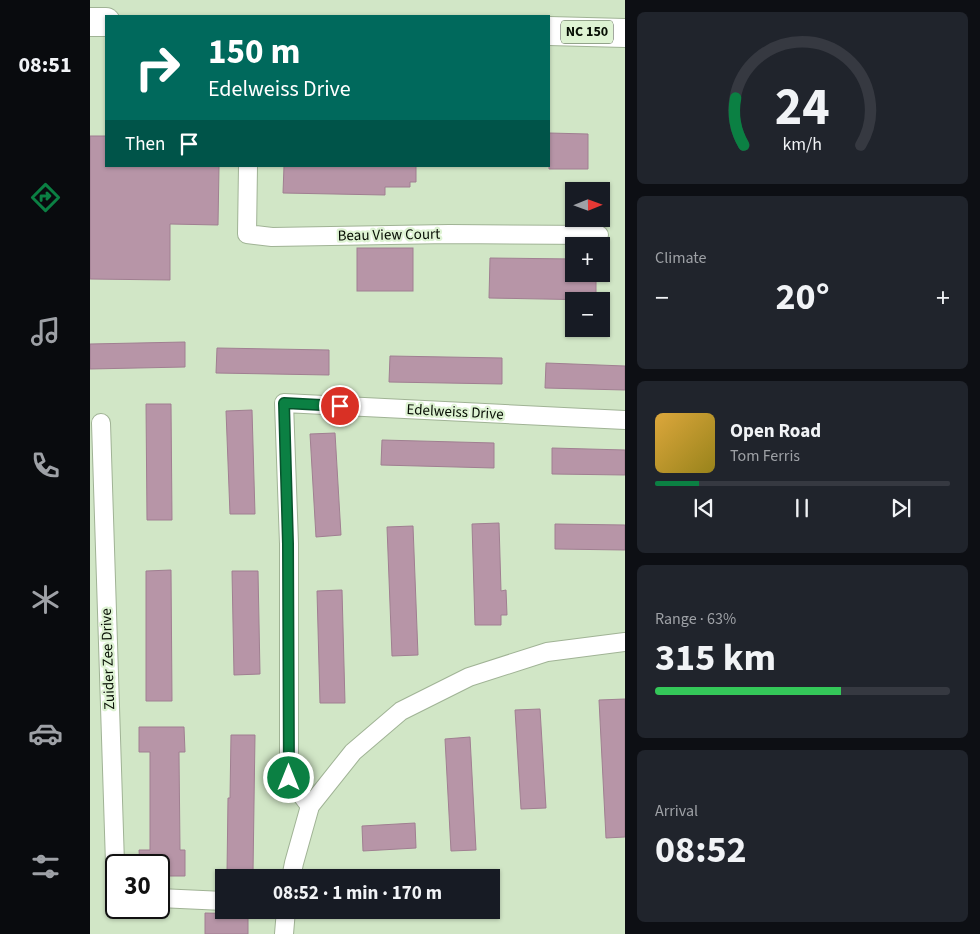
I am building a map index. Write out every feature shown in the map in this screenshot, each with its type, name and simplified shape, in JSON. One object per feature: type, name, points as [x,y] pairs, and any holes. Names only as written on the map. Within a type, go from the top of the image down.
[{"type":"main road","points":[[90,22],[105,22]]},
{"type":"main road","name":"NC 150","points":[[550,31],[625,33]]},
{"type":"street","name":"Beau View Court","points":[[248,167],[248,234],[272,236],[599,235]]},
{"type":"street","name":"Edelweiss Drive","points":[[310,806],[289,778],[288,544],[284,403],[625,420]]},
{"type":"street","name":"Zuider Zee Drive","points":[[101,423],[115,854]]},
{"type":"street","points":[[293,869],[310,806],[353,752],[401,711],[469,677],[548,652],[625,642]]},
{"type":"street","points":[[170,899],[215,901]]},
{"type":"street","points":[[284,934],[285,919]]},
{"type":"building","points":[[550,133],[588,134],[588,169],[549,169]]},
{"type":"building","points":[[90,136],[105,136],[105,167],[219,167],[218,225],[170,224],[170,280],[90,279]]},
{"type":"building","points":[[284,167],[416,167],[416,182],[410,182],[410,187],[385,187],[385,195],[283,193]]},
{"type":"building","points":[[357,248],[413,248],[413,291],[357,291]]},
{"type":"building","points":[[490,258],[565,259],[565,282],[596,282],[596,292],[565,292],[565,299],[489,298]]},
{"type":"building","points":[[185,342],[185,367],[90,369],[90,344]]},
{"type":"building","points":[[217,348],[329,350],[329,375],[216,373]]},
{"type":"building","points":[[390,356],[502,358],[502,384],[389,382]]},
{"type":"building","points":[[546,363],[625,366],[625,390],[545,388]]},
{"type":"building","points":[[146,404],[171,404],[172,520],[147,520]]},
{"type":"building","points":[[252,410],[255,514],[230,514],[226,411]]},
{"type":"building","points":[[335,433],[341,535],[316,537],[310,434]]},
{"type":"building","points":[[382,440],[494,443],[494,468],[381,465]]},
{"type":"building","points":[[552,448],[625,450],[625,475],[552,474]]},
{"type":"building","points":[[499,523],[501,591],[506,590],[507,615],[501,615],[501,625],[475,625],[472,524]]},
{"type":"building","points":[[555,524],[625,525],[625,550],[555,549]]},
{"type":"building","points":[[413,526],[418,655],[392,656],[387,527]]},
{"type":"building","points":[[171,570],[172,701],[146,701],[146,571]]},
{"type":"building","points":[[232,571],[258,571],[260,674],[234,675]]},
{"type":"building","points":[[342,590],[345,703],[320,703],[317,591]]},
{"type":"building","points":[[625,699],[625,837],[606,838],[599,700]]},
{"type":"building","points":[[540,709],[546,808],[521,809],[515,710]]},
{"type":"building","points":[[139,727],[184,727],[185,752],[179,752],[180,850],[185,850],[185,876],[170,876],[170,854],[139,854],[139,850],[150,850],[150,752],[139,752]]},
{"type":"building","points":[[231,735],[255,735],[253,869],[227,869],[228,798],[230,798]]},
{"type":"building","points":[[470,737],[476,850],[451,851],[445,739]]},
{"type":"building","points":[[415,823],[416,848],[363,851],[362,826]]},
{"type":"building","points":[[205,913],[215,913],[215,919],[248,919],[248,934],[205,934]]},
{"type":"route","points":[[289,778],[288,544],[284,403],[340,406]]}]
